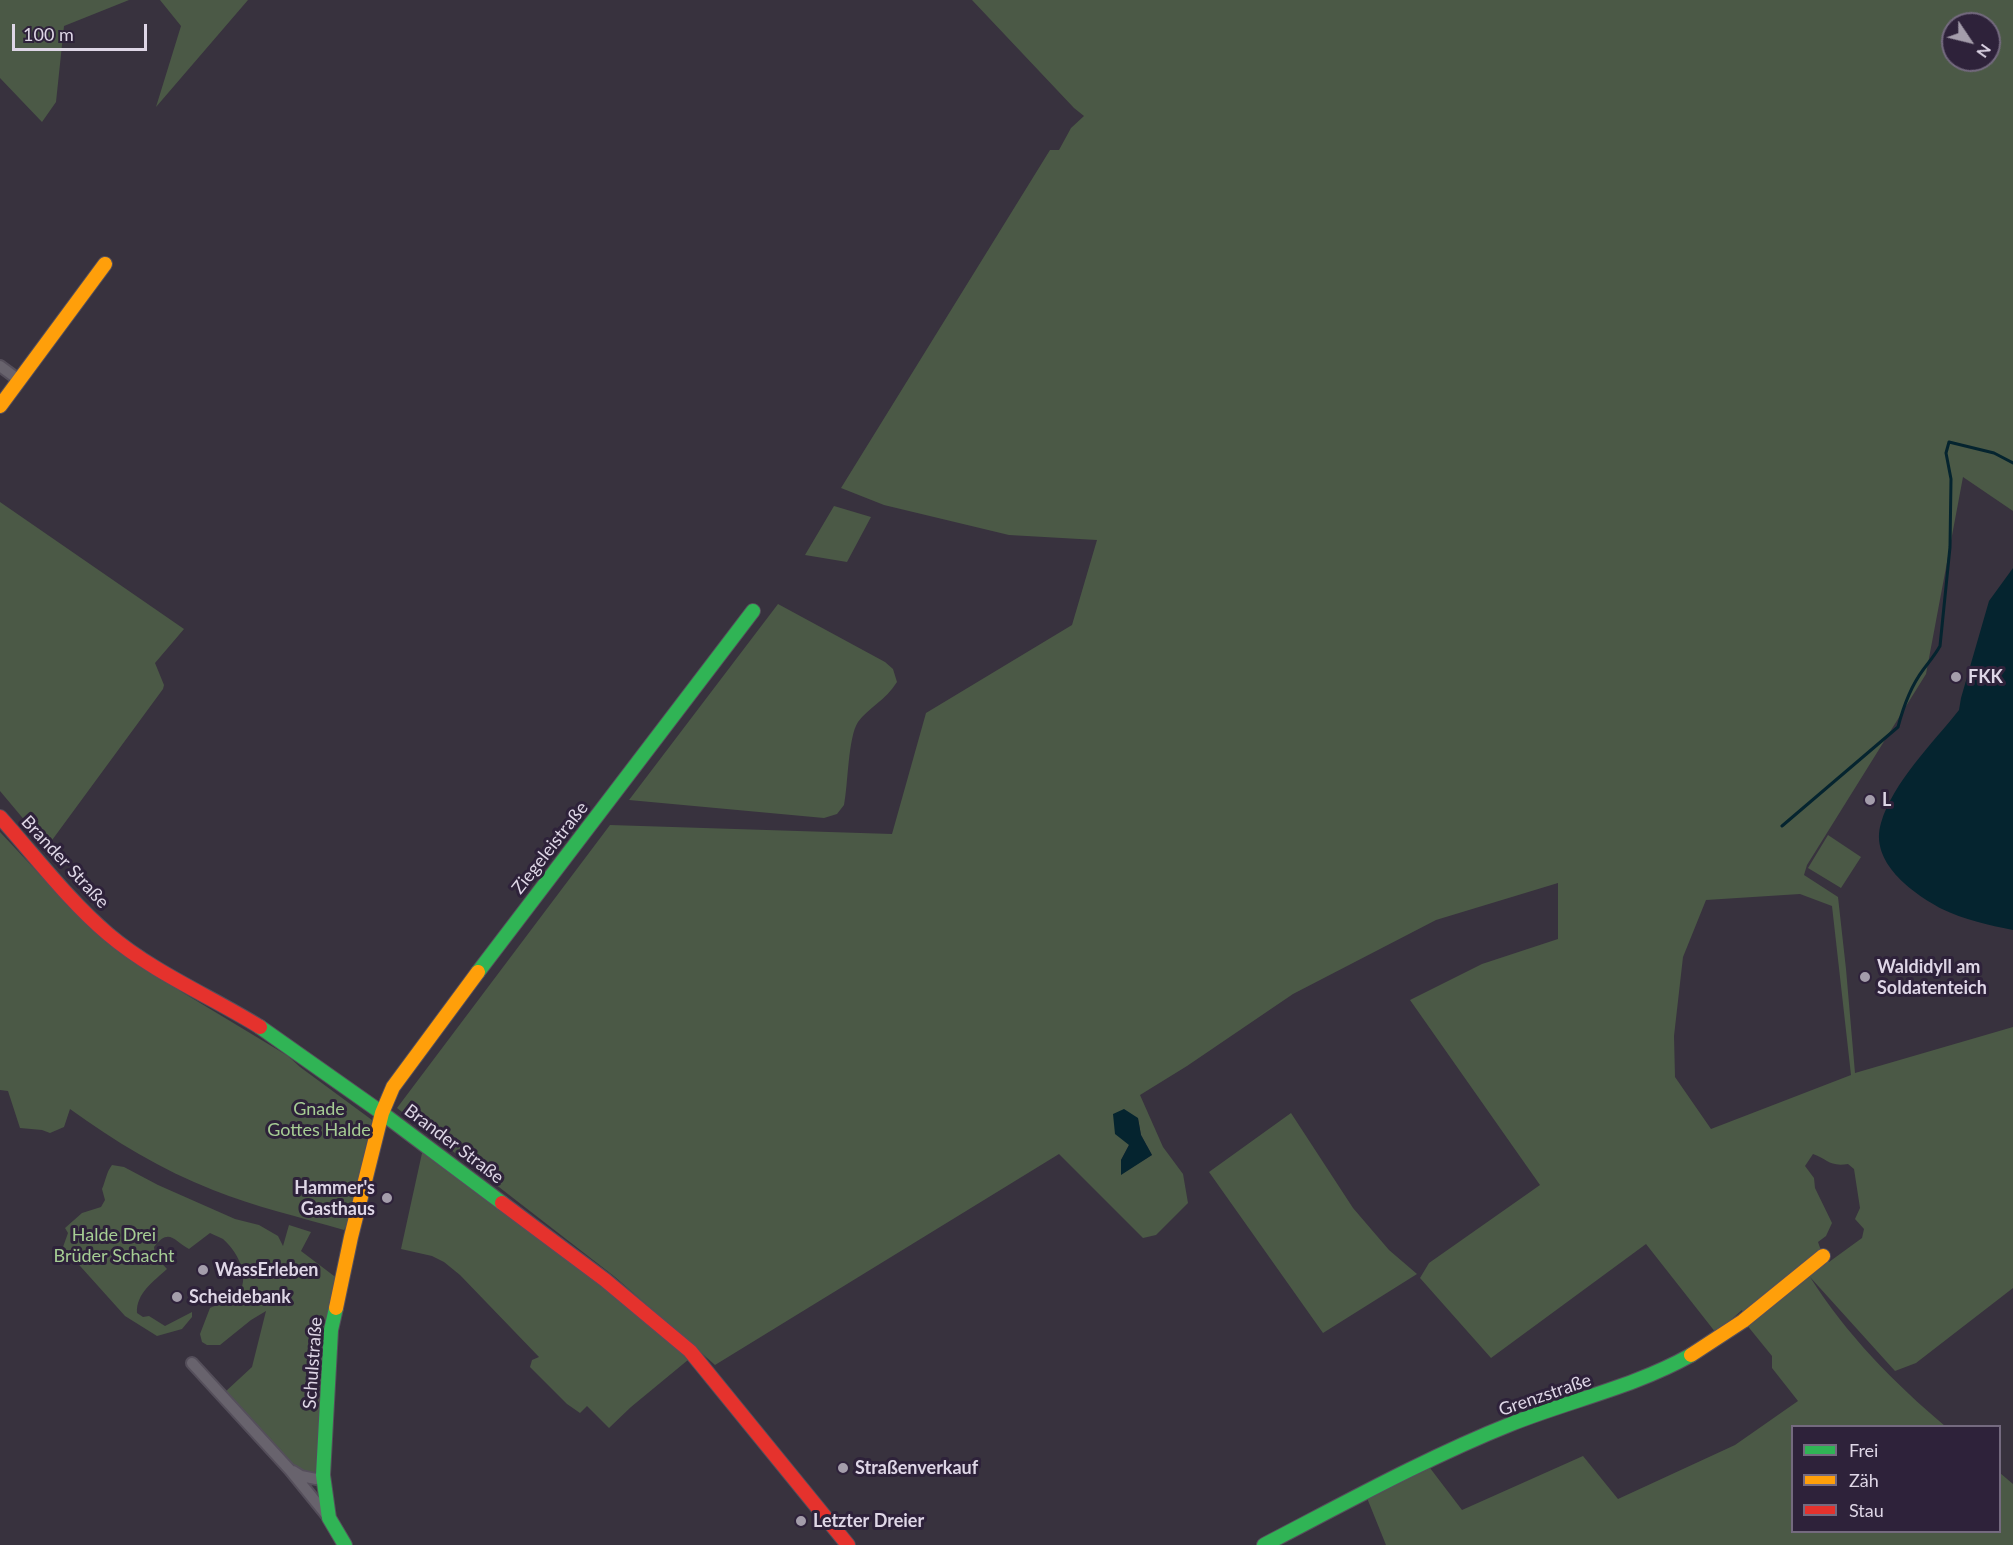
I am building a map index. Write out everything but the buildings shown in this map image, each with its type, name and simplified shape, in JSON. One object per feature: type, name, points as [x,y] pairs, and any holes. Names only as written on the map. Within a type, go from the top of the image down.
[{"type":"street","points":[[0,406],[105,264]]},
{"type":"street","points":[[0,366],[19,380]]},
{"type":"street","name":"Ziegeleistraße","points":[[382,1113],[399,1078],[753,611]]},
{"type":"street","name":"Brander Straße","points":[[0,817],[68,894],[108,934],[150,964],[278,1038],[382,1113],[604,1281],[690,1351],[848,1545]]},
{"type":"street","name":"Schulstraße","points":[[345,1545],[329,1518],[324,1475],[331,1330],[351,1237],[382,1113]]},
{"type":"street","name":"Grenzstraße","points":[[1264,1545],[1462,1445],[1537,1414],[1596,1396],[1657,1373],[1727,1332],[1823,1256]]},
{"type":"street","points":[[192,1363],[290,1470],[329,1518]]},
{"type":"street","points":[[290,1470],[301,1476],[316,1479],[324,1475]]},
{"type":"green space","points":[[0,0],[129,0],[64,26],[56,102],[42,122],[0,78]]},
{"type":"green space","points":[[160,0],[248,0],[156,107],[181,26]]},
{"type":"green space","points":[[972,0],[2013,0],[2013,511],[1963,477],[1926,674],[1807,865],[1804,875],[1838,897],[1855,1073],[2013,1027],[2013,1288],[1916,1363],[1895,1371],[1810,1277],[1839,1318],[1872,1357],[1907,1393],[1944,1425],[1791,1425],[1791,1533],[2001,1533],[2001,1474],[2013,1484],[2013,1545],[1386,1545],[1367,1498],[1430,1468],[1462,1510],[1583,1456],[1618,1499],[1735,1445],[1798,1401],[1772,1368],[1772,1356],[1746,1324],[1742,1310],[1716,1333],[1646,1244],[1491,1358],[1420,1278],[1429,1263],[1540,1185],[1410,1000],[1482,964],[1558,939],[1558,883],[1436,920],[1293,994],[1140,1095],[1163,1147],[1183,1174],[1188,1203],[1156,1235],[1143,1238],[1059,1154],[715,1365],[615,1277],[397,1108],[610,825],[892,834],[926,713],[1072,625],[1097,540],[1009,535],[884,505],[841,488],[1050,150],[1059,150],[1071,128],[1084,116]],"holes":[[[1800,894],[1832,906],[1851,1075],[1711,1129],[1675,1077],[1674,1036],[1683,957],[1706,900]],[[1138,1119],[1141,1135],[1152,1155],[1121,1174],[1121,1160]],[[1813,1154],[1833,1163],[1848,1164],[1854,1169],[1860,1208],[1855,1219],[1864,1229],[1862,1238],[1829,1262],[1823,1256],[1818,1242],[1826,1236],[1832,1223],[1815,1188],[1814,1178],[1805,1166]]]},
{"type":"green space","points":[[0,502],[184,629],[155,663],[164,685],[163,689],[47,847],[0,791]]},
{"type":"green space","points":[[834,506],[871,517],[847,562],[805,555]]},
{"type":"green space","points":[[778,604],[885,662],[893,669],[897,682],[888,694],[862,717],[855,729],[850,750],[844,805],[837,814],[824,818],[629,800]]},
{"type":"green space","name":"Gnade Gottes Halde","points":[[0,832],[73,910],[182,992],[288,1056],[372,1120],[348,1224],[344,1230],[245,1202],[194,1182],[139,1154],[70,1109],[64,1127],[50,1133],[20,1128],[8,1091],[0,1090]]},
{"type":"green space","points":[[1828,835],[1861,857],[1841,888],[1808,868]]},
{"type":"green space","points":[[1291,1113],[1353,1208],[1389,1250],[1417,1274],[1323,1333],[1209,1172]]},
{"type":"green space","points":[[424,1144],[694,1355],[609,1428],[587,1406],[580,1413],[567,1404],[530,1367],[532,1360],[539,1357],[460,1275],[432,1256],[401,1249]]},
{"type":"green space","name":"Halde Drei Brüder Schacht","points":[[112,1165],[124,1167],[158,1185],[235,1219],[259,1225],[278,1236],[283,1246],[289,1225],[311,1232],[301,1251],[338,1279],[320,1453],[315,1475],[292,1466],[225,1392],[252,1367],[266,1311],[220,1345],[207,1345],[202,1342],[200,1334],[210,1308],[232,1300],[242,1286],[242,1269],[239,1261],[223,1239],[210,1233],[189,1249],[172,1237],[168,1237],[159,1241],[154,1247],[155,1256],[167,1269],[143,1293],[139,1299],[137,1313],[143,1317],[149,1316],[165,1326],[192,1312],[192,1317],[182,1329],[157,1336],[125,1316],[63,1247],[68,1233],[65,1228],[82,1213],[101,1207],[105,1200],[102,1189]]},
{"type":"water","points":[[2013,568],[2013,930],[1959,916],[1942,909],[1918,894],[1896,875],[1887,863],[1881,851],[1879,837],[1887,808],[1904,778],[1959,710],[1989,601]]},
{"type":"water","points":[[1124,1109],[1138,1118],[1141,1135],[1152,1155],[1121,1175],[1121,1160],[1129,1145],[1115,1134],[1113,1114]]},
{"type":"waterway","points":[[1782,826],[1898,727],[1915,683],[1940,646],[1950,547],[1951,479],[1946,453],[1949,442],[1994,453],[2013,463]]},
{"type":"traffic: fast","points":[[478,972],[753,611]]},
{"type":"traffic: fast","points":[[260,1027],[382,1113],[502,1203]]},
{"type":"traffic: fast","points":[[336,1308],[331,1330],[323,1475],[329,1518],[345,1545]]},
{"type":"traffic: fast","points":[[1264,1545],[1479,1437],[1534,1415],[1647,1376],[1691,1355]]},
{"type":"traffic: slow","points":[[0,406],[105,264]]},
{"type":"traffic: slow","points":[[336,1308],[382,1113],[393,1087],[478,972]]},
{"type":"traffic: slow","points":[[1691,1355],[1743,1321],[1823,1256]]},
{"type":"traffic: jam","points":[[0,817],[65,892],[108,934],[144,961],[260,1027]]},
{"type":"traffic: jam","points":[[502,1203],[605,1280],[690,1351],[848,1545]]},
{"type":"place","name":"FKK","points":[[1956,677]]},
{"type":"place","name":"L","points":[[1870,800]]},
{"type":"place","name":"Waldidyll am Soldatenteich","points":[[1865,977]]},
{"type":"place","name":"Hammer's Gasthaus","points":[[387,1198]]},
{"type":"place","name":"WassErleben","points":[[203,1270]]},
{"type":"place","name":"Scheidebank","points":[[177,1297]]},
{"type":"place","name":"Straßenverkauf","points":[[843,1468]]},
{"type":"place","name":"Letzter Dreier","points":[[801,1521]]}]
